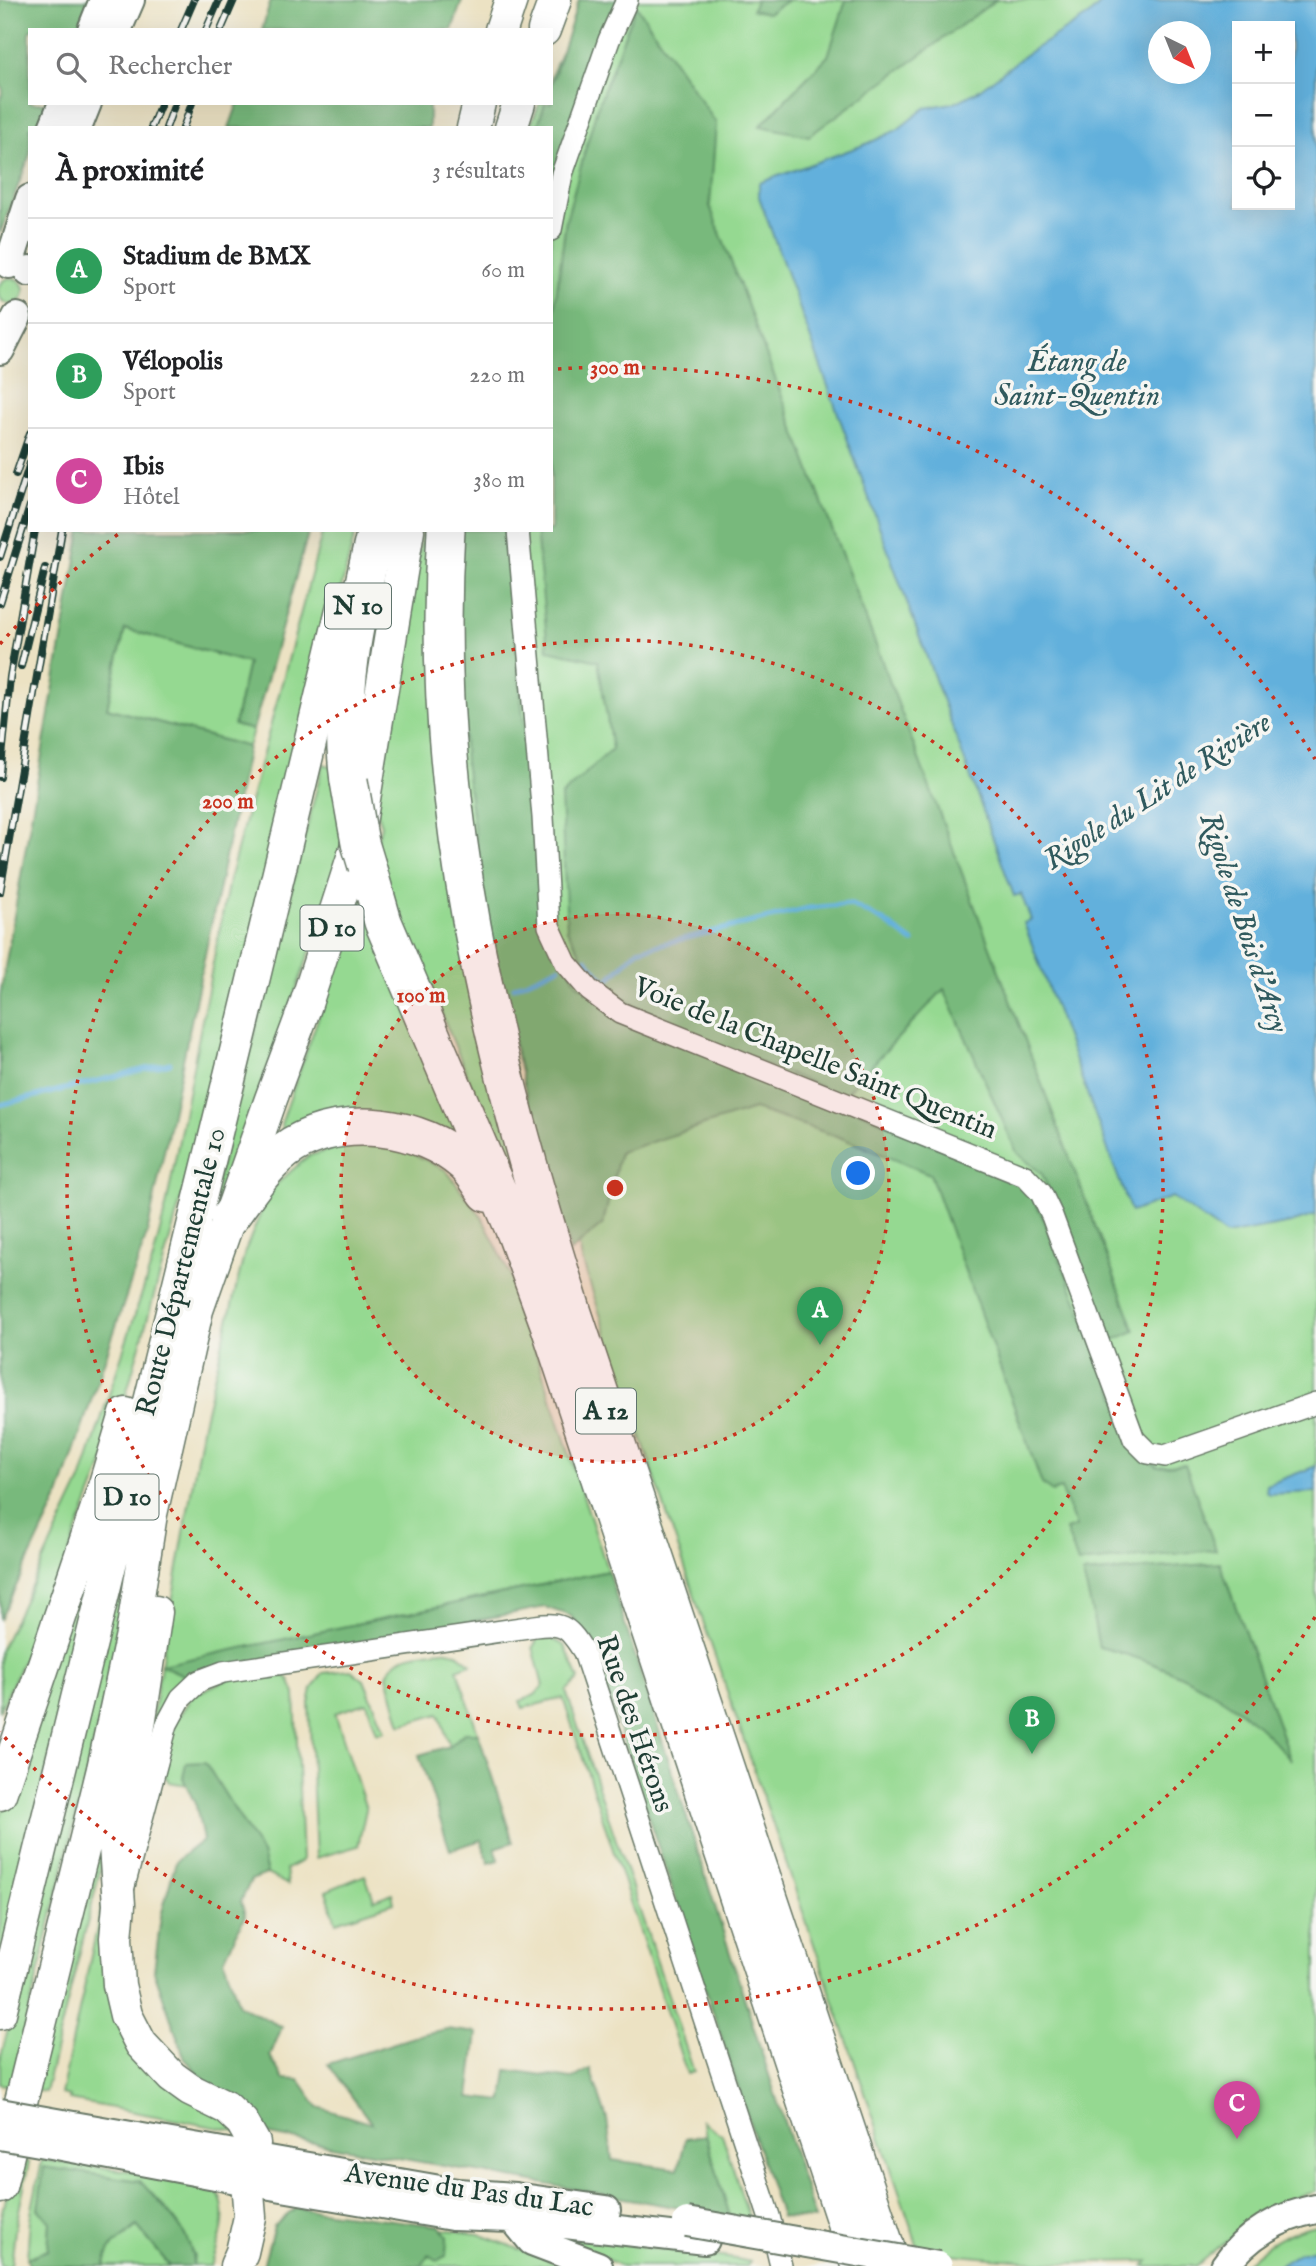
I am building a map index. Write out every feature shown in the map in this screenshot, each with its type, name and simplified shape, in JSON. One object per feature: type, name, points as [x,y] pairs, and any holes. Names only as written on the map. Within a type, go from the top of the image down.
[{"type":"highway","name":"N 10","points":[[346,682],[356,614],[376,532]]},
{"type":"highway","name":"A 12","points":[[446,532],[442,673],[450,777],[476,951],[507,1091],[573,1314],[892,2266]]},
{"type":"highway","name":"A 12","points":[[346,682],[346,754],[349,781],[360,843],[383,922],[516,1234],[549,1324],[860,2266]]},
{"type":"highway","points":[[229,1218],[262,1175],[293,1145],[328,1131],[372,1128],[415,1135],[449,1152],[472,1172],[516,1234]]},
{"type":"main road","points":[[93,28],[104,0]]},
{"type":"main road","points":[[118,28],[130,0]]},
{"type":"main road","points":[[502,28],[511,0]]},
{"type":"main road","points":[[545,28],[555,0]]},
{"type":"main road","points":[[54,126],[62,105]]},
{"type":"main road","points":[[78,126],[86,105]]},
{"type":"main road","points":[[473,126],[479,105]]},
{"type":"main road","points":[[511,126],[518,105]]},
{"type":"main road","points":[[20,269],[28,213]]},
{"type":"main road","points":[[0,350],[16,314]]},
{"type":"main road","name":"Route Départementale 10","points":[[0,2013],[184,1311],[362,532]]},
{"type":"main road","name":"D 10","points":[[0,2187],[103,1769],[132,1634],[184,1311],[229,1218],[310,994],[356,848],[408,532]]},
{"type":"main road","name":"D 10","points":[[0,1794],[105,1484],[149,1335],[184,1311]]},
{"type":"main road","name":"D 10","points":[[184,1311],[197,1370],[186,1418],[130,1785],[115,1846],[119,1905],[117,1950],[126,2015],[141,2044],[173,2077],[190,2090],[226,2108],[242,2122],[254,2143],[249,2169]]},
{"type":"main road","name":"Avenue du Pas du Lac","points":[[0,2113],[60,2134],[249,2169],[457,2193],[514,2208],[938,2266]]},
{"type":"main road","name":"Avenue du Pas du Lac","points":[[0,2135],[60,2134]]},
{"type":"main road","points":[[218,2266],[225,2249],[230,2209],[249,2169]]},
{"type":"main road","points":[[236,2266],[250,2217],[249,2169]]},
{"type":"main road","points":[[514,2208],[532,2241],[598,2266]]},
{"type":"main road","points":[[1225,2266],[1244,2244],[1269,2226],[1290,2216],[1316,2209]]},
{"type":"main road","name":"Avenue du Pas du Lac","points":[[696,2231],[850,2266]]},
{"type":"street","points":[[553,220],[562,174],[608,40],[627,0]]},
{"type":"street","name":"Voie de la Chapelle Saint Quentin","points":[[518,532],[549,926],[566,963],[589,990],[620,1013],[1025,1176],[1041,1193],[1052,1216],[1134,1439],[1148,1452],[1165,1456],[1316,1403]]},
{"type":"street","name":"Rue des Hérons","points":[[119,1905],[167,1724],[181,1698],[200,1681],[223,1672],[555,1623],[572,1632],[584,1653],[769,2216],[781,2266]]},
{"type":"green space","points":[[0,0],[88,0],[78,28],[28,28],[28,105],[48,105],[41,126],[28,126],[28,159],[0,234],[0,100],[3,91],[0,81]]},
{"type":"green space","points":[[271,0],[462,0],[453,28],[263,28]]},
{"type":"green space","points":[[579,0],[618,0],[553,184],[553,126],[538,126],[544,105],[553,105],[553,79]]},
{"type":"green space","points":[[584,0],[1316,0],[1316,2192],[1298,2196],[1218,2247],[1196,2266],[1144,2266],[1149,2261],[1031,2261],[919,2250],[582,1260],[440,532],[553,532],[553,126],[530,126],[539,105],[553,105],[553,71]]},
{"type":"green space","points":[[756,0],[788,0],[768,13],[752,10]]},
{"type":"green space","points":[[846,0],[996,0],[809,136],[760,126],[828,56]]},
{"type":"green space","points":[[636,5],[716,123],[710,206],[1135,1331],[1112,1341],[1042,1174],[1017,1153],[944,989],[843,1096],[676,1028],[599,985],[567,930],[561,796],[612,749],[598,661],[548,650],[536,532],[553,532],[553,321],[566,220],[596,111]]},
{"type":"green space","points":[[237,105],[429,105],[429,126],[230,126]]},
{"type":"green space","points":[[6,279],[16,279],[23,286],[23,296],[16,303],[6,303],[-1,296],[-1,286]]},
{"type":"green space","points":[[81,532],[308,532],[253,730],[234,725],[248,663],[125,629],[107,708],[248,747],[147,1234],[59,1496],[0,1620],[0,996]]},
{"type":"green space","points":[[322,532],[355,532],[236,1004],[117,1427],[50,1602],[0,1711],[0,1651],[81,1481],[153,1259],[166,1207],[229,880]]},
{"type":"green space","points":[[423,532],[431,532],[544,1258],[374,853],[381,826],[375,805]]},
{"type":"green space","points":[[460,532],[509,532],[508,567],[543,915],[577,984],[1018,1183],[1032,1196],[1042,1215],[1140,1455],[1158,1467],[1185,1464],[1216,1550],[1078,1563],[1066,1530],[1076,1527],[1061,1489],[1052,1492],[1042,1484],[930,1174],[839,1137],[754,1109],[620,1152],[603,1224],[570,1252],[529,1107],[489,937],[465,762],[456,578]]},
{"type":"green space","points":[[125,629],[248,663],[234,725],[253,730],[248,747],[107,708]]},
{"type":"green space","points":[[323,764],[335,767],[347,850],[194,1271]]},
{"type":"green space","points":[[357,888],[472,1151],[440,1136],[284,1136],[281,1124],[331,981]]},
{"type":"green space","points":[[347,1145],[398,1146],[446,1170],[482,1217],[510,1274],[608,1571],[163,1665],[188,1677],[181,1688],[128,1856],[203,1423],[245,1251],[270,1190],[308,1156]]},
{"type":"green space","points":[[120,1461],[0,1965],[0,1819],[23,1741]]},
{"type":"green space","points":[[1220,1563],[1291,1761],[1251,1720],[1205,1688],[1153,1664],[1099,1647],[1082,1574]]},
{"type":"green space","points":[[608,1571],[815,2219],[781,2217],[591,1644],[571,1616],[545,1607],[188,1677],[161,1665]]},
{"type":"green space","points":[[115,1590],[130,1593],[11,2086],[0,2084],[0,2061]]},
{"type":"green space","points":[[547,1636],[565,1646],[579,1679],[566,1691],[694,2072],[687,2074],[563,1698],[523,1708],[520,1701],[535,1695],[543,1686],[533,1647],[539,1637]]},
{"type":"green space","points":[[442,1650],[457,1653],[471,1664],[457,1669],[478,1733],[464,1733],[450,1746],[439,1714],[401,1725],[387,1676],[402,1658]]},
{"type":"green space","points":[[351,1670],[364,1680],[385,1731],[377,1733],[367,1703],[335,1713],[366,1809],[358,1846],[316,1858],[309,1703],[312,1689],[323,1673]]},
{"type":"green space","points":[[279,1673],[289,1679],[295,1694],[302,1861],[286,1869],[288,1885],[267,1874],[262,1854],[183,1778],[187,1785],[169,1782],[161,1769],[171,1728],[193,1695],[228,1679]]},
{"type":"green space","points":[[464,1733],[478,1733],[513,1842],[495,1848],[499,1860],[489,1863],[481,1840],[450,1850],[419,1755],[450,1746]]},
{"type":"green space","points":[[205,1762],[262,1854],[267,1874],[251,1880],[241,1901],[245,1916],[224,1960],[239,2005],[282,2027],[270,2056],[283,2079],[299,2080],[318,2107],[372,2124],[328,2064],[447,2029],[477,2033],[469,2097],[503,2101],[507,2070],[572,2079],[590,2069],[607,2119],[612,2160],[678,2169],[686,2138],[706,2135],[730,2217],[264,2134],[207,2083],[185,2059],[154,1971],[161,1916],[176,1861],[203,1840],[196,1806],[183,1778],[186,1763]]},
{"type":"green space","points":[[112,1785],[109,1835],[45,2092],[34,2090]]},
{"type":"green space","points":[[365,1875],[374,1900],[392,1893],[394,1903],[336,1922],[326,1891]]},
{"type":"green space","points":[[107,1894],[111,2002],[241,2132],[69,2100],[70,2096],[61,2094],[102,1905]]},
{"type":"green space","points":[[702,2121],[722,2135],[750,2221],[730,2217]]},
{"type":"green space","points":[[15,2159],[29,2162],[15,2230],[11,2266],[0,2266],[0,2224]]},
{"type":"green space","points":[[42,2160],[194,2179],[208,2185],[218,2193],[223,2213],[221,2236],[211,2266],[193,2266],[194,2255],[179,2226],[50,2222],[48,2250],[27,2258],[30,2219]]},
{"type":"green space","points":[[44,2167],[140,2181],[182,2231],[192,2254],[193,2266],[170,2266],[137,2226],[111,2247],[104,2266],[29,2266],[27,2258],[48,2250],[50,2222],[38,2209]]},
{"type":"green space","points":[[296,2208],[440,2226],[447,2237],[446,2256],[437,2260],[428,2255],[421,2266],[263,2266],[274,2226]]},
{"type":"green space","points":[[1316,2225],[1316,2249],[1299,2253],[1278,2266],[1244,2266],[1277,2240]]},
{"type":"green space","points":[[137,2226],[170,2266],[104,2266],[111,2247]]},
{"type":"green space","points":[[442,2229],[479,2234],[564,2266],[420,2266],[428,2254],[447,2237]]},
{"type":"green space","points":[[547,2233],[750,2262],[747,2266],[621,2266]]},
{"type":"water","name":"Étang de Saint-Quentin","points":[[1104,0],[1316,0],[1316,1215],[1291,1223],[1226,1235],[1172,1197],[1131,1212],[1024,923],[1031,920],[1021,894],[1014,896],[759,197],[759,183],[869,143],[897,130],[925,108],[957,102],[978,91],[1025,55],[1089,15]]},
{"type":"water","points":[[1316,1466],[1316,1492],[1266,1492],[1267,1485]]},
{"type":"water","points":[[1316,2249],[1316,2266],[1278,2266],[1299,2253]]},
{"type":"waterway","points":[[586,959],[606,982],[638,950],[809,908],[850,904],[885,922],[913,942]]},
{"type":"waterway","points":[[514,987],[559,967]]},
{"type":"waterway","points":[[0,1105],[170,1063]]},
{"type":"railway","points":[[182,28],[194,0]]},
{"type":"railway","points":[[207,28],[219,0]]},
{"type":"railway","points":[[222,28],[234,0]]},
{"type":"railway","points":[[152,126],[160,105]]},
{"type":"railway","points":[[167,126],[174,105]]},
{"type":"railway","points":[[184,126],[191,105]]},
{"type":"railway","points":[[16,474],[28,439]]},
{"type":"railway","points":[[0,557],[28,469]]},
{"type":"railway","points":[[0,603],[28,512]]},
{"type":"railway","points":[[0,777],[10,677],[35,532]]},
{"type":"railway","points":[[0,892],[62,532]]},
{"type":"railway","points":[[21,666],[45,568]]},
{"type":"place","name":"Stadium de BMX","points":[[820,1345]]},
{"type":"place","name":"Vélopolis","points":[[1032,1754]]},
{"type":"place","name":"Ibis","points":[[1237,2139]]},
{"type":"water label","name":"Rigole du Lit de Rivière","points":[[1158,792]]},
{"type":"water label","name":"Rigole de Bois d'Arcy","points":[[1243,923]]}]
